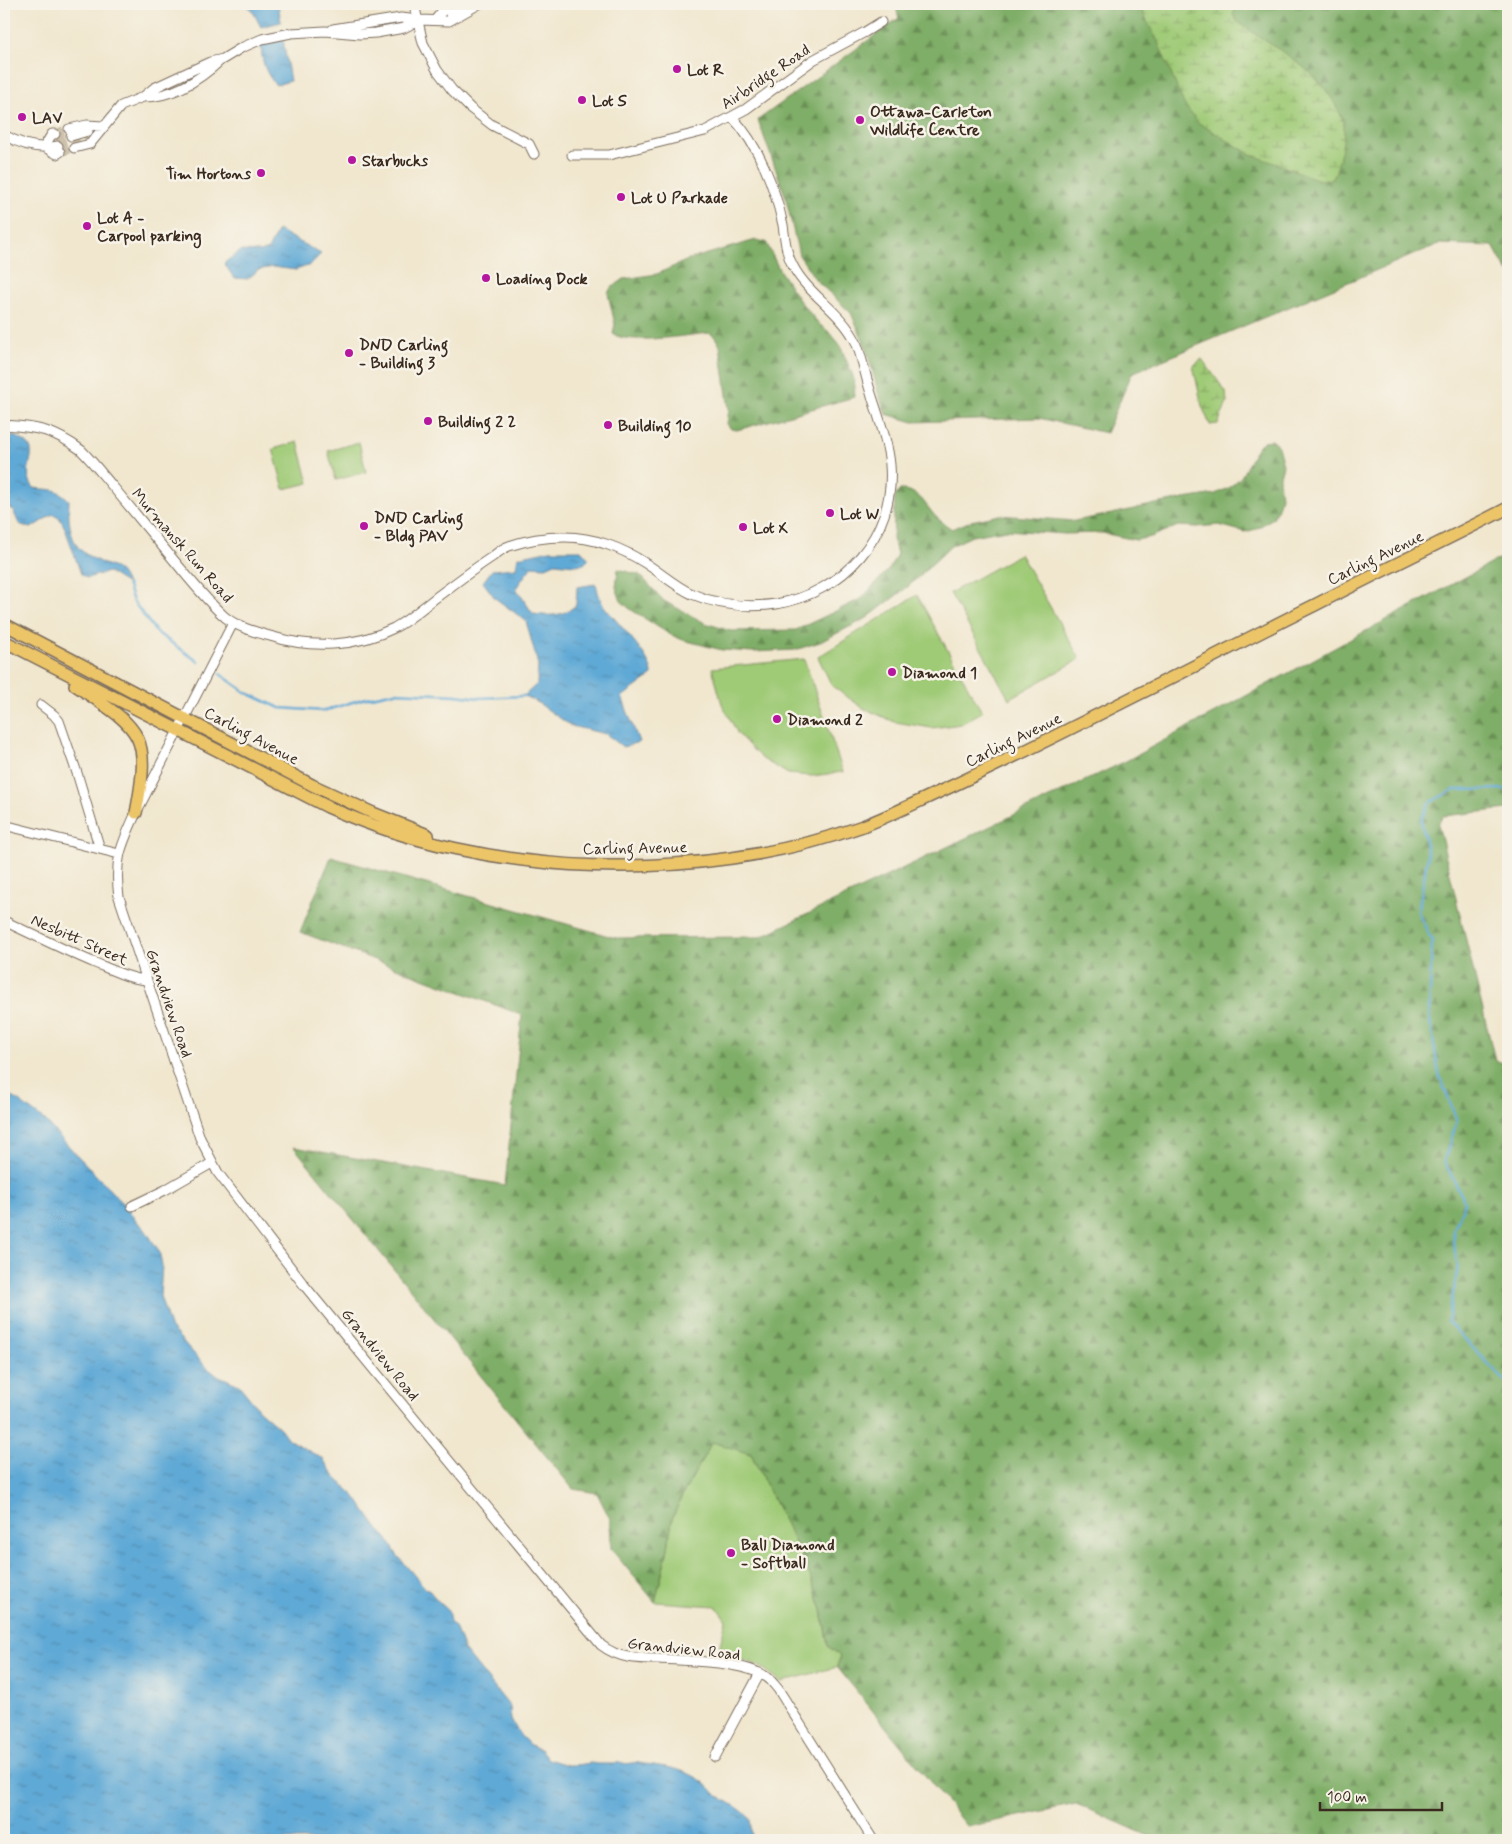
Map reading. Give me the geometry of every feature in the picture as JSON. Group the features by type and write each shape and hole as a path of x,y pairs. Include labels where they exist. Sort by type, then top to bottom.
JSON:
{"main road":[{"name":"Carling Avenue","path":"4,641 321,804 356,819 411,837 460,850 573,864 651,866 755,854 818,840 865,825 992,768 1508,508"},
{"name":"Carling Avenue","path":"4,624 312,785 426,834 495,855"},
{"path":"30,655 120,715 134,732 142,751 143,761 142,783 136,814"}],"street":[{"path":"414,4 419,20 419,31 427,52 437,70 452,90 470,108 492,125 529,144 534,154"},
{"path":"436,20 444,9 453,4"},
{"path":"436,20 467,4"},
{"path":"74,148 90,144 121,106 143,97 154,88 210,62 223,59 241,48 262,39 291,33 325,31 360,34 376,33 404,28 419,20 448,21 479,4"},
{"name":"Airbridge Road","path":"572,155 595,156 616,153 705,131 759,100 813,60 880,22"},
{"name":"Murmansk Run Road","path":"4,425 31,426 57,434 81,450 216,608 233,623 272,637 297,643 336,644 367,638 403,622 467,573 508,546 534,540 564,537 592,539 622,550 693,594 713,601 739,606 764,606 793,600 833,582 854,565 871,544 886,513 890,478 889,456 855,342 840,319 793,267 786,247 775,196 761,162 744,129 732,117"},
{"path":"70,133 103,126"},
{"path":"4,135 18,143 44,147 57,154 57,143 44,147"},
{"name":"Grandview Road","path":"233,623 136,814 119,854 117,876 119,897 146,980 200,1138 212,1162 229,1189 304,1285 602,1645 609,1651 621,1656 698,1661 737,1666 760,1673 769,1679 778,1689 873,1840"},
{"path":"41,705 59,721 100,849"},
{"path":"4,825 119,854"},
{"name":"Nesbitt Street","path":"4,921 132,978 146,980"},
{"path":"132,1206 165,1190 212,1162"},
{"path":"715,1757 760,1673"}],"green space":[{"path":"895,4 1508,4 1508,273 1493,246 1439,244 1132,373 1106,433 1039,418 913,422 886,414 866,347 851,313 816,280 799,255 785,195 758,120 899,18"},
{"path":"1138,4 1240,4 1236,7 1233,15 1238,22 1307,70 1329,95 1339,112 1342,118 1344,134 1334,177 1320,180 1250,154 1197,122 1184,104 1157,40"},
{"path":"756,240 766,242 780,271 799,300 820,325 839,343 853,376 855,386 854,397 737,430 731,429 727,424 729,409 720,346 715,337 710,333 632,339 613,334 615,324 608,294 610,289 624,279 657,274 690,259"},
{"path":"1202,359 1226,392 1227,403 1218,424 1210,425 1202,406 1193,366"},
{"path":"1270,440 1277,443 1283,465 1279,480 1281,497 1273,518 1256,529 1245,532 1219,525 1178,526 1151,537 1136,540 1102,533 1065,534 1006,530 972,536 951,546 910,585 867,618 820,642 795,650 753,652 722,650 683,640 669,634 630,609 621,601 616,587 618,569 640,575 664,601 705,623 731,631 796,630 861,599 890,568 897,554 893,539 895,496 900,490 917,495 935,516 952,529 971,521 1000,515 1074,521 1160,503 1215,494 1229,488 1241,477 1258,446 1264,441"},
{"path":"298,442 309,483 284,489 273,449"},
{"path":"359,442 366,472 336,480 328,451"},
{"path":"1020,554 1080,659 1009,699 950,593"},
{"path":"1508,554 1508,809 1443,816 1438,824 1495,1060 1508,1065 1508,1840 1158,1840 1076,1804 967,1827 837,1667 840,1656 828,1646 822,1610 806,1565 751,1454 712,1442 682,1496 672,1519 668,1549 655,1602 611,1549 610,1519 597,1493 573,1489 294,1147 505,1185 522,1015 300,932 331,857 616,938 760,937 1126,761"},
{"name":"Diamond 1","path":"917,595 982,712 961,724 932,728 895,722 863,708 832,686 818,657"},
{"name":"Diamond 2","path":"804,659 843,772 812,776 788,774 761,758 738,734 722,704 712,668"},
{"path":"712,1441 751,1453 806,1565 822,1610 828,1646 840,1656 837,1667 781,1682 765,1670 751,1663 717,1657 726,1620 716,1606 655,1602 668,1549 672,1519 682,1496"}],"water":[{"path":"246,4 278,4 281,22 261,27"},
{"path":"283,39 290,81 276,85 265,67 261,46"},
{"path":"278,230 321,254 310,265 296,270 273,267 258,270 248,279 234,278 224,263 241,251 260,252 268,250"},
{"path":"4,433 19,438 28,444 31,450 28,471 29,479 34,488 56,491 69,500 70,528 78,547 89,556 118,570 127,584 108,572 87,578 81,574 65,528 59,517 53,514 31,528 19,524 13,510 4,505"},
{"path":"550,550 581,550 589,559 584,564 555,563 546,567 532,566 516,588 533,614 550,615 561,614 576,605 577,587 596,584 602,604 640,649 651,667 652,675 622,697 639,742 623,747 606,734 571,726 537,702 524,696 537,684 538,665 526,621 495,598 483,582 492,570 516,568 518,557"},
{"path":"4,1090 44,1120 144,1228 159,1251 162,1265 160,1296 170,1327 205,1366 215,1374 239,1385 259,1410 280,1428 288,1439 323,1459 334,1476 353,1494 378,1529 387,1538 397,1555 426,1589 448,1610 450,1622 455,1627 464,1650 510,1707 511,1720 520,1735 529,1744 541,1750 548,1759 567,1765 637,1763 666,1767 689,1774 703,1782 714,1793 748,1817 754,1840 4,1840"}],"waterway":[{"path":"127,584 133,601 156,632 199,662"},
{"path":"220,674 247,693 280,708 324,711 362,699 395,692 479,698 524,696"},
{"path":"1508,789 1453,790 1429,803 1421,820 1428,855 1418,913 1432,940 1429,1014 1439,1074 1457,1121 1444,1161 1465,1202 1454,1230 1453,1242 1458,1267 1448,1322 1508,1384"}],"tunnel":[{"path":"55,134 69,129"},
{"path":"58,146 89,137 99,130"},
{"path":"56,140 71,136"},
{"path":"60,152 74,148"}],"place":[{"name":"Lot R","path":"677,69"},
{"name":"Lot S","path":"582,100"},
{"name":"LAV","path":"22,117"},
{"name":"Ottawa-Carleton Wildlife Centre","path":"860,120"},
{"name":"Starbucks","path":"352,160"},
{"name":"Tim Hortons","path":"261,173"},
{"name":"Lot U Parkade","path":"621,197"},
{"name":"Lot A - Carpool parking","path":"87,226"},
{"name":"Loading Dock","path":"486,278"},
{"name":"DND Carling - Building 3","path":"349,353"},
{"name":"Building 2 2","path":"428,421"},
{"name":"Building 10","path":"608,425"},
{"name":"Lot W","path":"830,513"},
{"name":"DND Carling - Bldg PAV","path":"364,526"},
{"name":"Lot X","path":"743,527"},
{"name":"Diamond 1","path":"892,672"},
{"name":"Diamond 2","path":"777,719"},
{"name":"Ball Diamond - Softball","path":"731,1553"}]}
